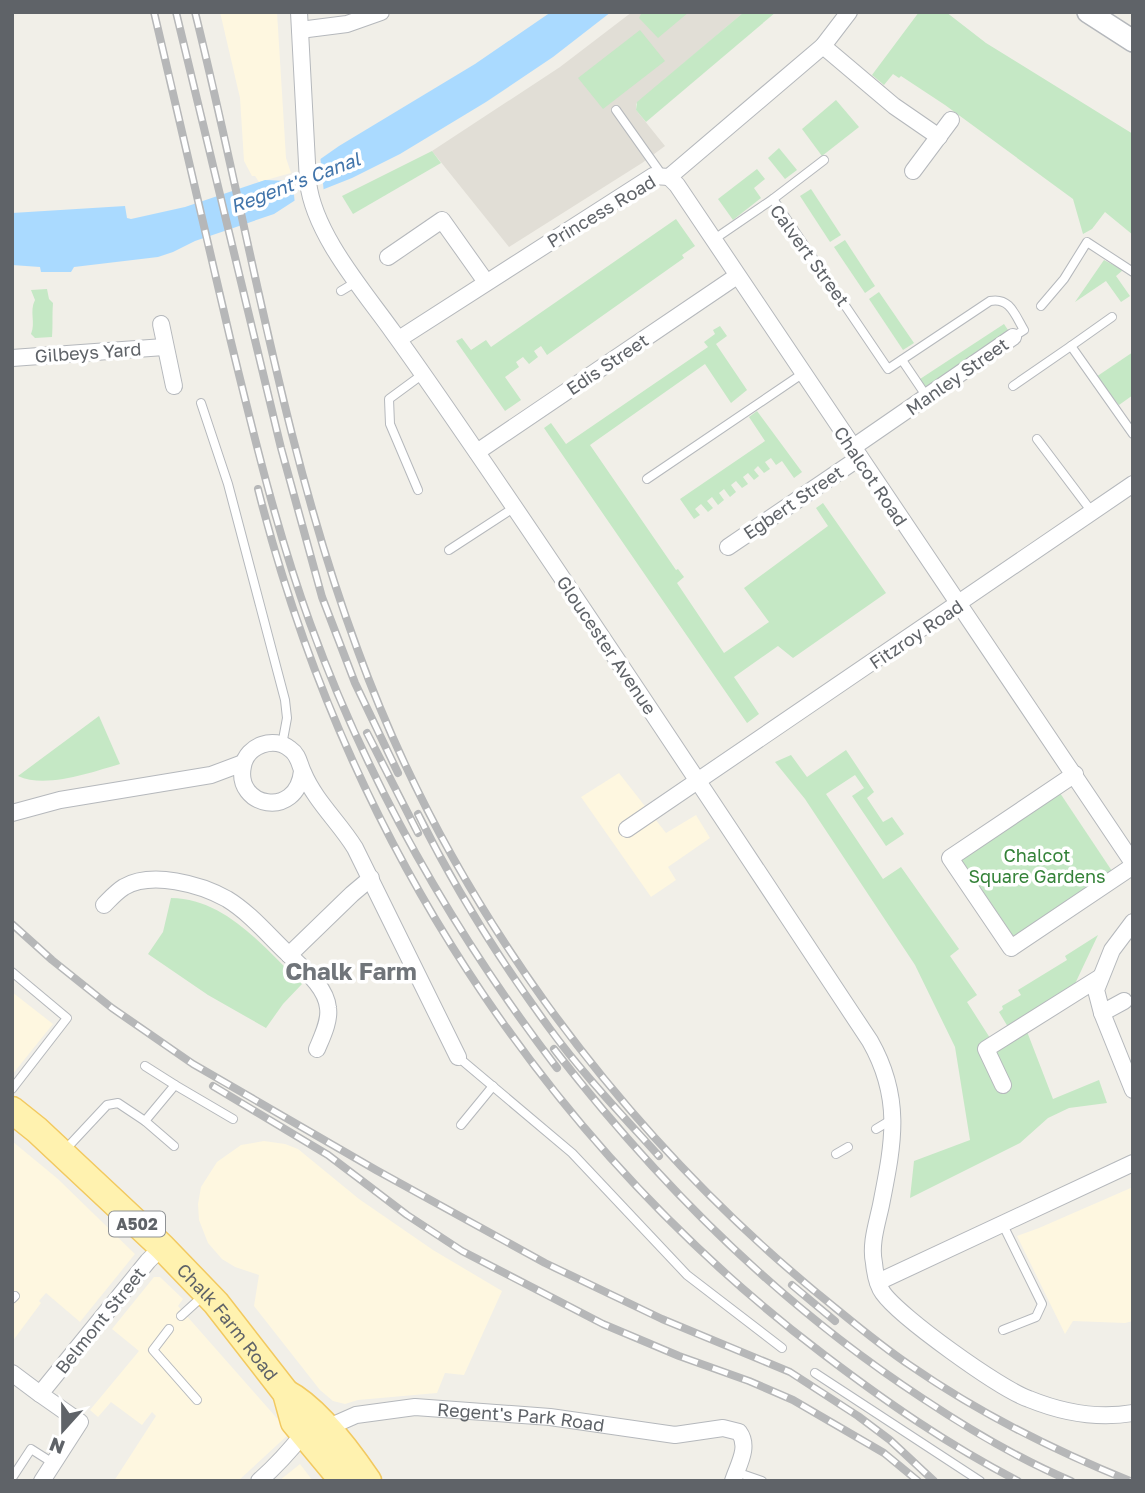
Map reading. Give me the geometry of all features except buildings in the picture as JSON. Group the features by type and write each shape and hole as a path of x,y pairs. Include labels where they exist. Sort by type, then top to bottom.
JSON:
{"main road":[{"name":"Chalk Farm Road","path":"12,1110 162,1247 206,1293 256,1352 286,1393 301,1401 313,1434"},
{"name":"A502","path":"313,1434 343,1481"},
{"name":"A502","path":"313,1434 368,1481"}],"street":[{"name":"Gloucester Avenue","path":"299,12 308,182 312,207 320,224 356,282 477,452 698,781 870,1041 887,1075 894,1118 892,1150 873,1249 878,1282"},
{"path":"300,30 347,24 381,12"},
{"name":"Princess Road","path":"398,339 653,176 665,176 823,46 849,12"},
{"path":"1088,12 1133,41"},
{"path":"823,46 894,106 939,137"},
{"path":"913,172 951,120"},
{"name":"Chalcot Road","path":"665,176 677,185 1133,864"},
{"path":"388,257 442,220 486,282"},
{"name":"Edis Street","path":"477,452 737,276"},
{"path":"161,324 174,386"},
{"name":"Manley Street","path":"855,453 927,397 1013,337"},
{"name":"Gilbeys Yard","path":"12,358 164,347"},
{"name":"Egbert Street","path":"727,547 855,453"},
{"name":"Fitzroy Road","path":"627,829 1092,512 1131,490"},
{"path":"322,805 288,799 271,803 252,796 244,785 243,763 247,755 261,745 282,745 296,755 322,805 347,835 371,878 458,1057"},
{"path":"12,813 60,800 211,775 243,763"},
{"path":"288,799 297,789 302,771"},
{"path":"1075,774 950,858 1011,947 1133,864"},
{"path":"211,775 244,785"},
{"path":"289,955 371,878"},
{"path":"104,905 118,891 133,883 169,882 191,886 229,900 289,955 312,979 326,999 328,1016 317,1049"},
{"path":"1131,924 1112,950 1096,990 1102,1013 1133,1090"},
{"path":"1003,1085 986,1049 1099,978"},
{"path":"1102,1013 1124,1001"},
{"path":"1133,1163 878,1282 883,1293 913,1321 1026,1399 1078,1413 1116,1416 1133,1413"},
{"name":"Belmont Street","path":"40,1394 162,1247"},
{"path":"12,1373 80,1422 42,1481"},
{"name":"Regent's Park Road","path":"313,1434 356,1415 415,1407 526,1414 675,1435 723,1428 739,1432 743,1437 745,1446 734,1476"},
{"path":"259,1481 284,1460 287,1452 313,1434"}],"lane":[{"path":"616,110 665,176"},
{"path":"773,199 824,160"},
{"name":"Calvert Street","path":"713,240 773,199 888,369"},
{"path":"1041,306 1064,279 1087,242 1133,272"},
{"path":"341,291 356,282"},
{"name":"Manley Street","path":"888,369 990,301 1000,299 1008,304 1024,330 1013,337"},
{"path":"1013,386 1112,317"},
{"path":"1071,346 1133,434"},
{"path":"902,360 927,397"},
{"path":"418,490 390,424 389,398 423,374"},
{"path":"647,479 802,374"},
{"path":"201,403 228,484 285,700 287,718 282,745"},
{"path":"1037,439 1092,512"},
{"path":"449,550 514,507"},
{"path":"12,972 67,1018 12,1089"},
{"path":"458,1057 572,1153 687,1275 782,1348"},
{"path":"145,1066 233,1119"},
{"path":"145,1121 175,1085"},
{"path":"461,1125 493,1086"},
{"path":"62,1154 107,1105 118,1104 130,1109 174,1146"},
{"path":"876,1129 894,1118"},
{"path":"836,1154 848,1147"},
{"path":"1002,1223 1042,1304 1036,1317 1003,1330"},
{"path":"181,1316 206,1293"},
{"path":"169,1329 153,1350 198,1400"},
{"path":"815,1373 979,1481"},
{"path":"12,1478 31,1449 53,1463"},
{"path":"734,1476 762,1481"}],"shaded area":[{"path":"220,12 277,12 286,158 291,173 259,182 252,176 244,161 240,98"},
{"path":"632,12 744,12 636,104 636,110 665,146 509,247 432,151 560,67"},
{"path":"619,773 666,833 696,815 710,838 668,867 676,880 651,897 581,797"},
{"path":"12,992 53,1024 12,1075"},
{"path":"12,1141 58,1179 135,1254 80,1322 46,1293 12,1342"},
{"path":"264,1141 298,1149 359,1199 433,1250 502,1291 464,1375 445,1373 437,1393 358,1400 345,1404 333,1401 320,1390 254,1306 259,1275 235,1267 222,1259 208,1243 199,1220 201,1187 217,1162 241,1145"},
{"path":"1133,1187 1133,1321 1073,1321 1065,1334 1017,1236"},
{"path":"154,1277 160,1277 183,1299 178,1306 290,1433 238,1481 114,1481 156,1416 152,1412 142,1425 111,1402 98,1417 90,1410 139,1351 112,1329"},
{"path":"300,1464 313,1481 279,1481 280,1480"}],"green space":[{"path":"642,12 689,12 658,38 639,18"},
{"path":"744,12 776,12 646,122 636,110 637,102"},
{"path":"919,12 946,12 986,43 1133,134 1133,235 1105,212 1092,229 1083,234 1073,199 901,76 899,78 893,74 884,85 872,75"},
{"path":"640,30 665,61 603,109 578,78"},
{"path":"836,100 859,127 822,156 802,129"},
{"path":"779,148 797,170 785,179 768,158"},
{"path":"432,151 441,163 353,214 342,196"},
{"path":"757,169 765,179 754,188 761,198 733,220 718,199"},
{"path":"811,189 841,235 830,242 800,196"},
{"path":"676,219 695,246 682,255 684,258 547,355 541,346 534,351 538,357 529,364 523,357 516,362 519,367 505,377 521,400 505,411 456,341 462,338 471,350 486,340 491,347"},
{"path":"845,240 875,286 865,293 834,247"},
{"path":"1104,260 1123,270 1116,276 1130,296 1121,302 1106,281 1075,302"},
{"path":"47,289 49,299 53,303 52,337 35,338 31,334 35,300 31,290"},
{"path":"879,292 914,343 903,350 869,299"},
{"path":"1004,324 1010,333 927,389 920,379"},
{"path":"720,326 727,336 716,344 747,390 731,403 705,364 590,445 676,570 684,577 677,583 724,653 769,622 744,588 828,526 816,508 823,503 886,593 793,658 778,646 734,677 759,714 747,723 544,428 551,423 566,444 708,347 704,342 715,334 713,330"},
{"path":"1133,352 1133,395 1119,405 1096,377"},
{"path":"757,411 802,472 794,478 782,461 776,465 771,458 765,462 770,469 764,473 758,466 754,470 759,476 754,480 748,473 743,477 748,484 742,488 736,481 731,485 736,492 730,497 724,489 719,493 724,500 718,505 712,497 707,501 713,508 708,512 701,504 695,509 700,515 694,519 680,499 765,441 749,417"},
{"path":"99,716 120,764 55,780 29,780 18,776"},
{"path":"846,750 874,792 867,798 883,822 892,817 904,834 886,846 852,796 864,788 855,775 826,794 883,879 901,867 959,949 950,956 977,995 967,1002 990,1038 1008,1027 999,1012 1003,1009 1002,1006 1021,995 1018,990 1067,960 1065,956 1098,935 1065,1005 1026,1029 1053,1099 1099,1080 1107,1103 1069,1108 1048,1118 1020,1143 910,1198 914,1161 970,1140 955,1047 915,965 805,799 775,762 791,755 807,777"},
{"name":"Chalcot Square Gardens","path":"1060,793 1112,871 1014,937 961,859"},
{"path":"171,898 210,907 227,916 259,941 302,984 266,1028 208,995 148,954 163,932"}],"water":[{"name":"Regent's Canal","path":"551,12 611,12 553,57 486,102 400,154 352,178 294,201 274,214 195,241 158,257 74,267 71,272 41,272 40,267 12,265 12,213 125,206 127,218 131,219 185,207 265,180 289,181 339,146 475,64"}],"pier":[{"path":"320,155 324,193 295,205 292,175"}],"railway":[{"path":"154,12 257,448 310,623 359,741 386,799 417,855 483,964 557,1068"},
{"path":"176,12 281,448 322,597 355,683 398,773"},
{"path":"195,12 287,414 331,573 358,651 395,743 439,832 489,919 545,1002 606,1081 672,1157 743,1227 817,1293 887,1349 963,1399 1073,1457 1130,1481"},
{"path":"258,489 296,616 343,739 400,857 467,970 543,1077 628,1177 721,1269 823,1354 870,1389 917,1422 1018,1481"},
{"path":"367,733 418,833"},
{"path":"418,814 463,897 532,1004 575,1062 659,1156"},
{"path":"12,924 112,1008 193,1064 376,1170 545,1263 662,1319 790,1372 890,1440 934,1481"},
{"path":"554,1049 635,1147 679,1194 724,1239 819,1323 870,1362 958,1421 1014,1454 1071,1481"},
{"path":"213,1086 328,1155 407,1215 462,1251 603,1324 793,1400 884,1453 918,1481"},
{"path":"792,1285 835,1321"}],"district":[{"name":"Chalk Farm","path":"351,970"}]}
